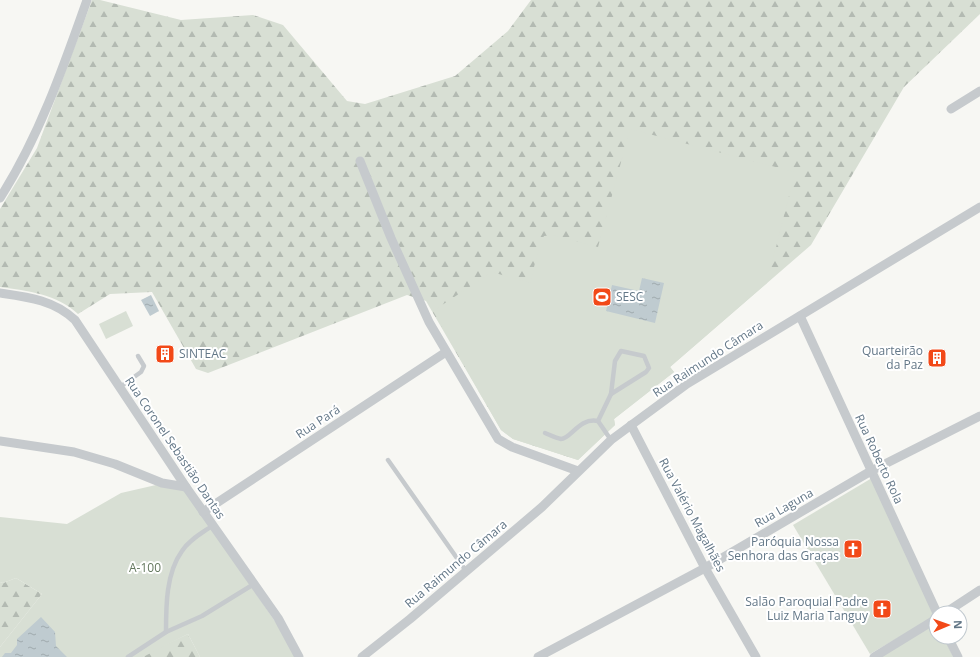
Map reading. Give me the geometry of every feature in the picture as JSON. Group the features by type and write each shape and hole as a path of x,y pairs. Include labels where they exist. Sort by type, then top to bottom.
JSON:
{"street":[{"path":"0,198 24,160 37,133 87,0"},
{"path":"951,109 980,91"},
{"path":"360,161 405,270 446,352 502,442 578,471"},
{"name":"Rua Raimundo Câmara","path":"362,657 542,507 611,440 687,384 980,207"},
{"name":"Rua Coronel Sebastião Dantas","path":"0,293 48,302 66,311 75,320 186,488 284,627 299,657"},
{"name":"Rua Roberto Rola","path":"800,316 933,605"},
{"name":"Rua Pará","path":"203,512 446,352"},
{"name":"Rua Laguna","path":"538,657 705,568 871,471 980,416"},
{"name":"Rua Valério Magalhães","path":"631,425 705,568 756,657"},
{"path":"0,440 74,452 115,464 162,483 186,488"},
{"path":"957,605 980,590"},
{"path":"874,657 928,624"},
{"path":"952,645 958,657"}],"lane":[{"path":"598,421 611,394 615,361 619,352 626,351 644,356 649,365 648,370 611,394"},
{"path":"120,387 142,372 144,366 138,356"},
{"path":"545,433 561,439 566,437 584,422 591,420 598,421 611,440"},
{"path":"388,460 466,571"},
{"path":"166,632 168,592 178,557 190,542 212,526"},
{"path":"128,657 166,632 202,616 254,584"}],"green space":[{"path":"92,0 100,0 181,20 253,15 283,25 347,101 365,104 455,76 508,31 531,0 980,0 980,14 904,87 811,245 670,367 674,372 614,419 615,425 578,460 513,439 501,430 426,301 407,295 208,373 196,369 152,292 110,294 78,314 61,302 42,294 0,287 0,209 37,148"},
{"name":"SESC","path":"630,129 795,172 767,283 670,367 674,372 614,419 615,425 578,460 513,439 501,430 433,311 492,272 530,283 540,243 544,236 553,235 598,247"},
{"path":"126,311 133,326 106,339 99,324"},
{"path":"872,478 930,605 928,605 928,620 870,654 793,525"},
{"name":"A-100","path":"156,485 185,490 283,633 295,657 200,657 188,634 143,657 0,657 0,647 42,594 16,578 3,583 0,582 0,517 67,524 121,493"},
{"path":"16,578 42,594 0,647 0,582 3,583"},
{"path":"928,628 928,645 948,645 953,657 880,657"},
{"path":"188,634 200,657 143,657 146,654"}],"water":[{"path":"642,278 664,283 655,323 606,311 612,285 639,291"},
{"path":"151,295 159,311 150,316 141,300"},
{"path":"41,617 55,632 56,646 67,657 2,657 5,653 11,653 17,645 17,639"}],"place":[{"name":"SESC","path":"602,297"},
{"name":"SINTEAC","path":"165,354"},
{"name":"Quarteirão da Paz","path":"937,358"},
{"name":"Paróquia Nossa Senhora das Graças","path":"853,549"},
{"name":"Salão Paroquial Padre Luiz Maria Tanguy","path":"882,609"}]}
